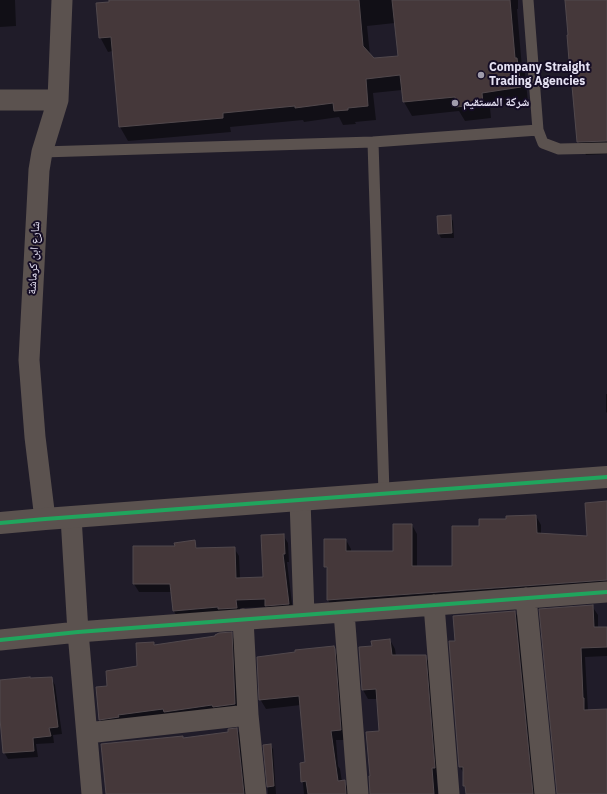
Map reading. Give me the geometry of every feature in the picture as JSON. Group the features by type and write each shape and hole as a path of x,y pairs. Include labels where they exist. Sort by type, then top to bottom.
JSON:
{"street":[{"name":"شارع ابن كرماشة","path":"45,519 35,437 29,360 39,170 42,152 58,100 62,0"},
{"path":"0,100 58,100"},
{"path":"0,523 607,477"},
{"path":"300,500 304,615"},
{"path":"71,517 78,632 92,794"},
{"path":"0,640 78,632 607,592"},
{"path":"526,598 545,794"},
{"path":"434,605 449,794"},
{"path":"344,612 358,794"},
{"path":"243,619 248,716 256,794"},
{"path":"87,733 248,716"}],"lane":[{"path":"528,0 538,130 543,143 558,149 607,148"},
{"path":"42,152 373,142 538,130"},
{"path":"373,142 384,493"}],"building":[{"path":"109,0 359,0 363,46 374,58 398,56 392,0 510,0 515,58 517,58 521,87 482,93 483,104 456,107 455,97 403,102 400,75 366,79 368,106 348,108 348,110 334,111 333,103 295,108 295,106 223,113 223,118 119,127 111,37 99,38 96,3 109,2"},
{"path":"565,0 607,0 607,141 577,142 571,86"},
{"path":"451,215 452,233 438,234 437,216"},
{"path":"607,501 607,580 327,600 327,567 324,567 324,539 346,539 346,551 393,551 393,524 412,524 412,566 452,566 452,526 479,526 479,519 506,519 506,516 536,515 537,533 587,536 585,503"},
{"path":"284,534 285,554 283,554 289,604 265,606 265,599 236,600 237,608 218,609 218,607 173,611 170,584 133,584 133,546 175,546 174,543 195,540 196,548 235,547 236,578 263,577 261,535"},
{"path":"593,605 594,627 607,627 607,647 581,648 583,698 584,710 607,709 607,794 557,794 539,609"},
{"path":"515,611 533,794 466,794 465,786 463,786 463,767 459,767 449,641 455,641 453,616"},
{"path":"232,632 235,704 213,707 212,705 164,712 163,709 118,715 119,717 99,720 96,687 107,686 106,671 137,666 136,643 154,642 154,645"},
{"path":"390,639 392,655 426,655 435,768 432,768 434,794 370,794 366,732 379,731 376,689 362,690 359,647 372,646 371,641"},
{"path":"334,646 341,730 331,731 338,781 345,780 346,794 308,794 306,781 301,782 300,763 305,762 299,696 259,700 257,657 295,652 295,650"},
{"path":"30,677 52,677 58,727 49,728 51,736 33,738 34,751 3,753 0,719 0,680"},
{"path":"237,728 244,794 106,794 101,744 183,736 183,738 228,732 228,729"},
{"path":"271,744 274,786 267,787 263,745"}],"cycle path":[{"path":"0,523 607,477"},
{"path":"0,640 78,632 607,592"}],"place":[{"name":"Company Straight Trading Agencies","path":"481,75"},
{"name":"شركة المستقيم","path":"455,103"}]}
